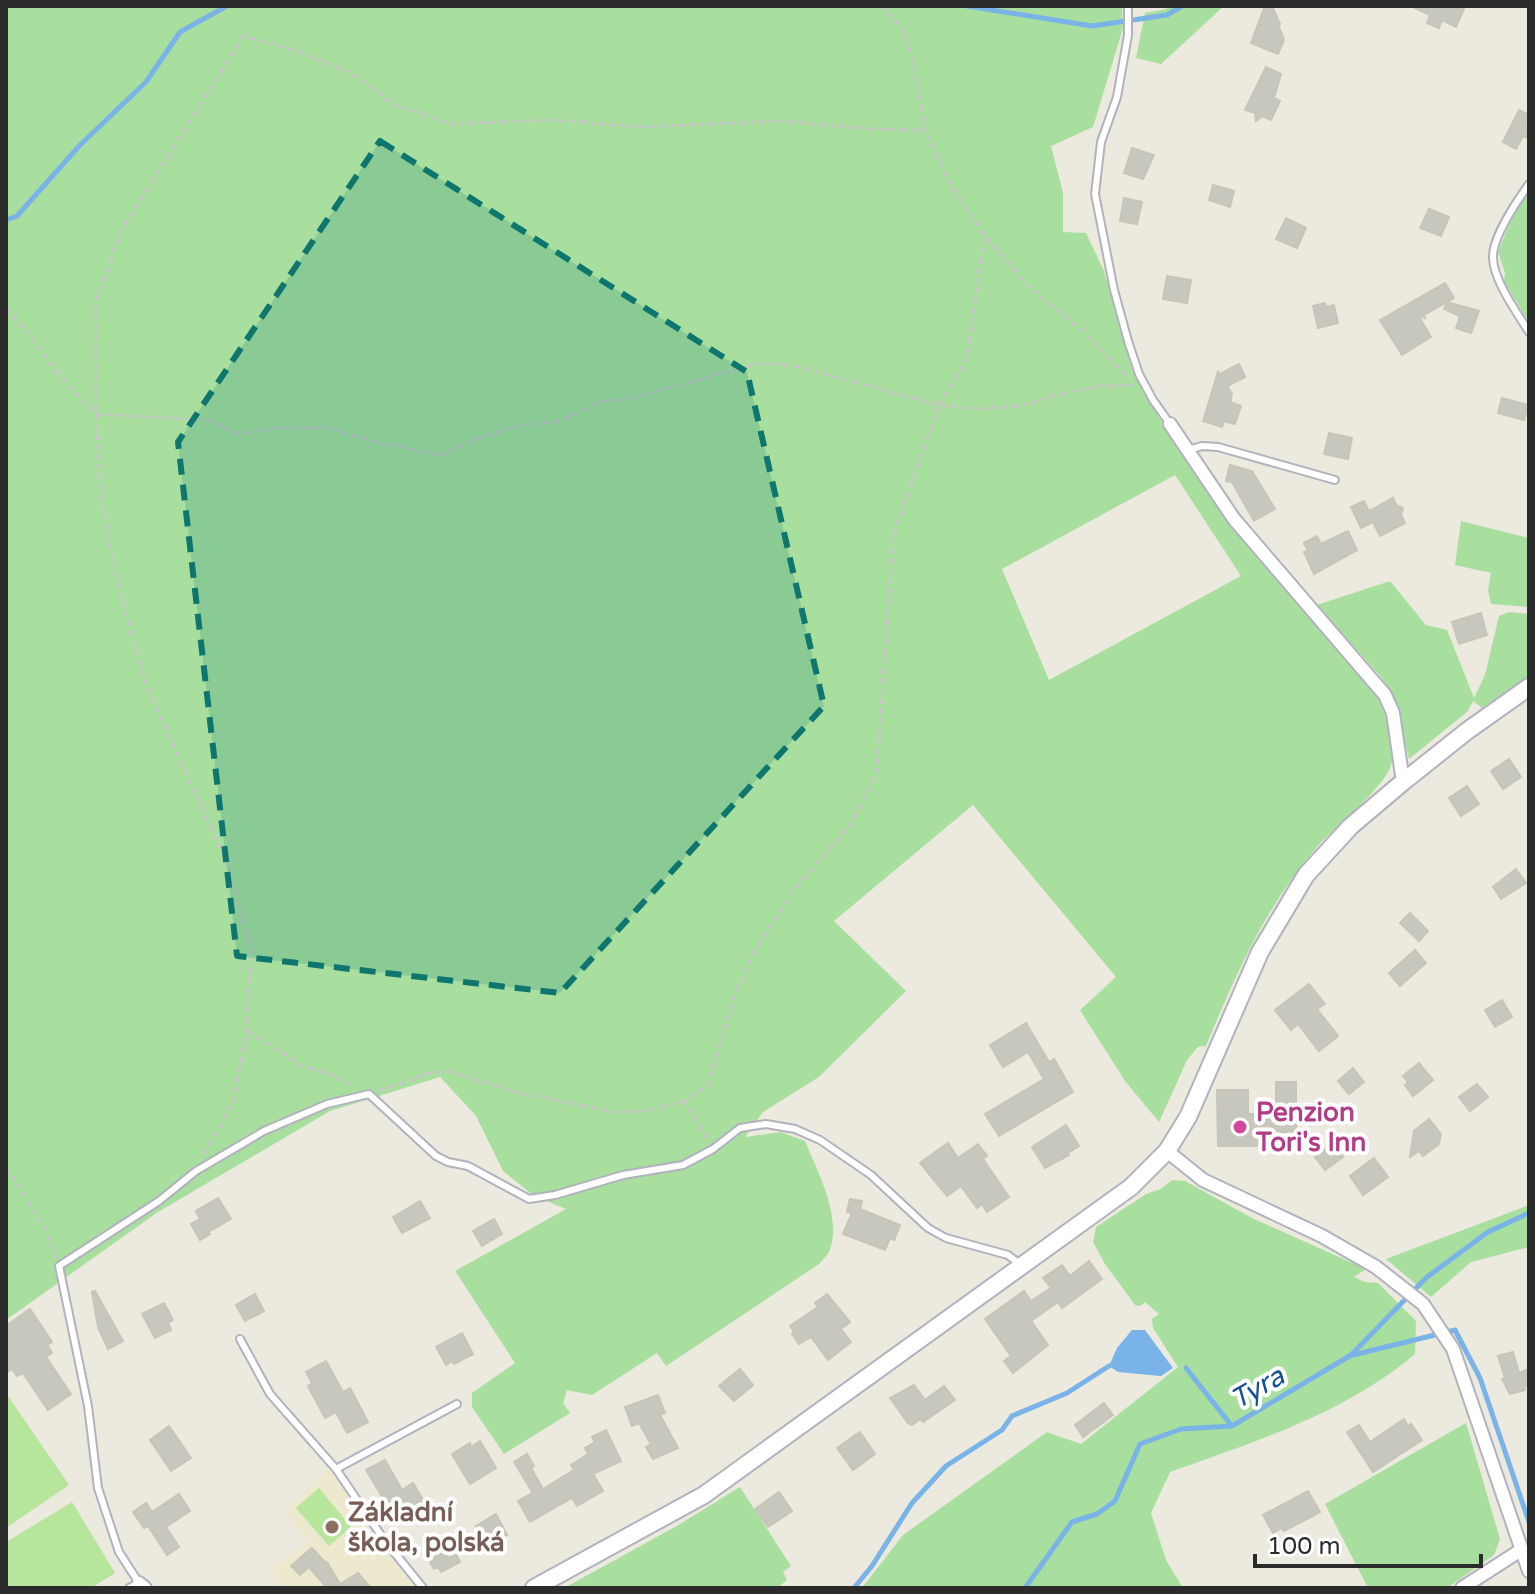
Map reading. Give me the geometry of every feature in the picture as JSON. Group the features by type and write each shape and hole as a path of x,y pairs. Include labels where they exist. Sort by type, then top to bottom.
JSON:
{"street":[{"path":"1170,424 1234,519 1385,695 1393,713 1403,782"},
{"path":"534,1588 704,1495 1131,1187 1167,1151 1188,1117 1260,952 1306,875 1351,826 1403,782 1529,687"},
{"path":"1167,1151 1203,1180 1322,1236 1376,1267 1423,1304 1453,1349 1529,1571"},
{"path":"1462,1588 1521,1550"}],"lane":[{"path":"1128,6 1129,26 1117,97 1101,142 1095,194 1111,279 1131,352 1153,400 1170,424"},
{"path":"1529,184 1494,245 1492,257 1495,272 1529,332"},
{"path":"1188,450 1202,446 1218,447 1335,480"},
{"path":"137,1586 119,1552 98,1488 88,1406 59,1266 159,1201 196,1171 264,1131 327,1104 369,1094 436,1156 468,1166 529,1199 555,1195 623,1175 683,1165 713,1149 740,1128 766,1124 795,1129 820,1140 862,1168 928,1228 946,1238 1008,1255 1022,1266"},
{"path":"240,1339 270,1394 336,1469 385,1541 423,1588"},
{"path":"336,1469 457,1404"}],"path":[{"path":"6,307 73,391 96,414 208,420 239,434 278,428 328,428 385,444 442,455 481,437 519,426 559,421 598,402 627,399 760,363 796,366 939,405 976,409 1020,406 1103,386 1135,385 1085,333 1030,288 985,236 950,184 925,130 913,59 902,28 881,6"},
{"path":"196,1171 234,1100 247,1030 251,945 226,861 146,684 114,566 101,496 96,414 96,302 121,231 244,36 292,49 349,72 393,104 450,124 555,120 637,127 783,121 925,130"},
{"path":"247,1030 301,1065 336,1077 369,1094 431,1073 448,1071 516,1092 618,1113 650,1110 685,1101 708,1085 735,995 756,949 793,891 851,824 877,772 893,537 939,405 967,359 985,236"},
{"path":"685,1101 713,1149"},
{"path":"6,1167 46,1230 59,1266"}],"highlighted area":[{"path":"380,141 747,372 824,706 560,993 237,956 178,442"}],"shaded area":[{"name":"Základní škola, polská","path":"328,1467 381,1547 416,1588 282,1588 270,1570 309,1542 284,1513"}],"green space":[{"path":"6,6 1122,6 1123,28 1093,127 1051,146 1063,193 1063,232 1086,233 1104,271 1132,369 1166,430 1220,509 1377,695 1389,727 1393,753 1389,771 1382,781 1316,848 1282,894 1240,968 1206,1046 1198,1047 1187,1060 1159,1122 1125,1081 1080,1010 1116,977 973,805 834,921 906,991 819,1077 763,1112 745,1137 781,1132 805,1141 831,1208 833,1236 827,1255 819,1264 666,1366 657,1353 592,1395 567,1390 563,1403 570,1413 504,1454 472,1407 472,1393 515,1363 455,1271 566,1209 533,1195 503,1171 476,1116 440,1077 330,1111 158,1212 6,1320","holes":["1175,475 1241,576 1049,680 1002,569"]},
{"path":"1167,6 1224,6 1161,64 1136,58 1145,13 1167,9"},
{"path":"1529,191 1529,323 1504,281 1505,273 1498,252 1513,215"},
{"path":"1461,521 1529,538 1529,607 1491,604 1488,590 1491,573 1455,565"},
{"path":"1390,581 1426,625 1447,630 1474,698 1485,675 1499,616 1509,612 1529,614 1529,676 1482,708 1473,701 1468,711 1409,759 1393,695 1381,677 1317,605"},
{"path":"1172,1180 1185,1181 1252,1218 1366,1269 1354,1277 1378,1283 1416,1321 1415,1354 1388,1375 1329,1410 1267,1437 1170,1472 1151,1513 1166,1560 1183,1588 862,1588 903,1535 1047,1432 1081,1444 1178,1367 1153,1328 1152,1319 1159,1314 1145,1302 1135,1305 1093,1242 1096,1227"},
{"path":"1529,1205 1529,1247 1471,1262 1431,1297 1386,1259"},
{"path":"6,1393 69,1485 6,1528"},
{"path":"1466,1423 1500,1539 1494,1555 1447,1588 1368,1588 1325,1504"},
{"path":"740,1487 791,1566 783,1572 787,1580 777,1588 564,1588 675,1527"},
{"path":"319,1488 351,1527 329,1546 296,1508"},
{"path":"72,1502 115,1573 91,1588 6,1588 6,1542"}],"water":[{"path":"1132,1330 1145,1330 1173,1368 1161,1376 1118,1372 1109,1366 1117,1348"}],"building":[{"path":"1265,6 1272,6 1280,24 1284,40 1278,54 1251,43"},
{"path":"1411,6 1458,6 1464,9 1456,27 1442,20 1439,28 1427,23 1430,15"},
{"path":"1266,67 1281,74 1274,98 1280,101 1271,120 1262,116 1256,121 1255,113 1245,110"},
{"path":"1519,110 1529,115 1529,139 1523,136 1516,149 1503,142"},
{"path":"1132,148 1154,155 1143,179 1124,173"},
{"path":"1213,185 1234,191 1230,207 1209,200"},
{"path":"1124,198 1142,202 1137,224 1120,221"},
{"path":"1429,209 1449,217 1441,236 1420,228"},
{"path":"1286,218 1306,228 1297,248 1276,239"},
{"path":"1167,276 1191,280 1187,303 1163,299"},
{"path":"1445,283 1454,298 1424,315 1425,318 1418,315 1431,337 1402,355 1380,320"},
{"path":"1447,302 1479,311 1471,333 1456,328 1460,316 1444,309"},
{"path":"1325,303 1326,307 1334,305 1338,323 1318,328 1313,306"},
{"path":"1239,364 1245,377 1227,386 1232,394 1230,402 1241,406 1235,424 1224,421 1222,427 1203,421 1218,372 1221,376"},
{"path":"1502,398 1528,405 1524,420 1498,413"},
{"path":"1329,433 1352,438 1348,459 1324,454"},
{"path":"1230,465 1252,471 1275,509 1254,521 1232,482 1226,481"},
{"path":"1393,498 1396,505 1403,508 1401,515 1405,523 1380,536 1373,522 1361,528 1351,507 1364,501 1369,511"},
{"path":"1348,531 1357,550 1314,574 1304,552 1308,551 1304,543 1317,536 1321,544"},
{"path":"1481,613 1487,635 1459,644 1452,622"},
{"path":"1509,759 1521,777 1503,789 1491,771"},
{"path":"1467,786 1479,804 1461,816 1449,798"},
{"path":"1516,869 1526,883 1501,899 1493,887"},
{"path":"1410,913 1428,931 1419,941 1400,923"},
{"path":"1415,950 1426,963 1400,986 1389,973"},
{"path":"1309,984 1325,1004 1317,1009 1338,1036 1319,1051 1298,1024 1291,1030 1275,1010"},
{"path":"1502,1000 1512,1017 1495,1027 1485,1010"},
{"path":"1026,1023 1049,1062 1054,1059 1073,1092 999,1136 985,1114 1044,1079 1028,1052 1003,1067 990,1045"},
{"path":"1419,1063 1433,1080 1413,1096 1403,1076"},
{"path":"1353,1068 1364,1082 1349,1094 1338,1081"},
{"path":"1276,1082 1296,1082 1296,1132 1260,1132 1260,1146 1218,1146 1217,1090 1248,1090 1248,1114 1276,1114"},
{"path":"1477,1084 1488,1097 1470,1111 1459,1097"},
{"path":"1429,1119 1441,1134 1439,1144 1423,1156 1419,1151 1410,1157 1414,1131"},
{"path":"1066,1125 1079,1146 1045,1168 1032,1147"},
{"path":"948,1143 958,1158 978,1144 987,1156 983,1158 985,1162 1009,1197 987,1212 982,1204 977,1208 961,1186 947,1196 920,1163"},
{"path":"1333,1143 1343,1157 1325,1170 1315,1157"},
{"path":"1374,1158 1388,1177 1363,1195 1350,1176"},
{"path":"218,1198 231,1219 200,1240 191,1224 200,1219 196,1211"},
{"path":"850,1199 862,1201 860,1209 900,1225 894,1240 890,1238 885,1250 843,1234 852,1213 847,1212"},
{"path":"420,1201 430,1218 402,1233 393,1217"},
{"path":"494,1219 502,1234 482,1246 473,1231"},
{"path":"1089,1261 1102,1279 1062,1308 1058,1302 1031,1321 1048,1345 1013,1373 1004,1361 1011,1356 985,1319 1024,1291 1031,1301 1051,1288 1043,1278 1062,1265 1070,1276"},
{"path":"95,1291 123,1341 108,1349 98,1327 92,1292"},
{"path":"255,1294 264,1311 245,1321 236,1305"},
{"path":"827,1294 850,1322 841,1329 851,1342 828,1360 811,1337 799,1344 790,1326 818,1307 815,1303"},
{"path":"164,1303 173,1320 168,1323 171,1330 155,1338 142,1314"},
{"path":"30,1309 52,1342 47,1345 52,1353 46,1357 71,1394 48,1410 23,1373 17,1376 12,1369 6,1373 6,1326"},
{"path":"462,1333 473,1354 446,1365 436,1347"},
{"path":"1513,1352 1519,1373 1529,1369 1529,1385 1524,1387 1525,1390 1510,1394 1502,1379 1505,1378 1498,1356"},
{"path":"326,1361 343,1392 350,1388 368,1422 347,1433 336,1412 325,1418 308,1386 312,1383 306,1372"},
{"path":"740,1369 753,1385 734,1401 719,1386"},
{"path":"914,1385 925,1400 944,1386 955,1400 923,1422 920,1419 912,1425 890,1398"},
{"path":"658,1395 665,1413 660,1415 678,1448 653,1459 646,1447 651,1444 639,1423 632,1426 625,1407"},
{"path":"1104,1403 1113,1415 1083,1437 1075,1425"},
{"path":"1404,1419 1422,1440 1373,1472 1347,1432 1359,1425 1370,1442"},
{"path":"169,1426 191,1458 171,1471 150,1440"},
{"path":"606,1430 621,1461 593,1474 603,1491 577,1506 572,1498 530,1522 518,1501 533,1493 514,1462 527,1454 543,1489 574,1470 571,1465 588,1454 585,1448 595,1442 592,1437"},
{"path":"860,1432 875,1454 853,1470 837,1448"},
{"path":"480,1441 496,1468 470,1484 452,1454"},
{"path":"385,1460 402,1490 413,1483 426,1505 398,1523 366,1470"},
{"path":"1308,1491 1320,1512 1284,1531 1282,1528 1273,1533 1263,1515"},
{"path":"779,1492 792,1511 768,1527 755,1509"},
{"path":"179,1494 190,1511 166,1527 179,1547 167,1555 148,1526 144,1528 133,1512 146,1503 152,1512"},
{"path":"496,1514 507,1535 487,1546 476,1526"},
{"path":"451,1543 460,1562 441,1572 438,1567 434,1569 426,1555"},
{"path":"312,1548 327,1562 340,1584 358,1573 371,1588 327,1588 309,1567 300,1575 291,1566"}],"waterway":[{"path":"6,220 17,216 80,145 146,82 180,32 227,6"},
{"path":"967,6 1092,26 1167,15 1182,6"},
{"name":"Tyra","path":"1025,1588 1072,1522 1097,1514 1115,1501 1140,1444 1181,1429 1232,1426 1351,1355 1427,1277 1488,1232 1529,1213"},
{"path":"1353,1355 1455,1330 1480,1378 1529,1522"},
{"path":"854,1588 872,1566 912,1503 946,1466 1002,1430 1012,1416 1067,1393 1109,1366"},
{"path":"1186,1368 1231,1425"}],"place":[{"name":"Penzion Tori's Inn","path":"1240,1127"},
{"name":"Základní škola, polská","path":"332,1527"}]}
